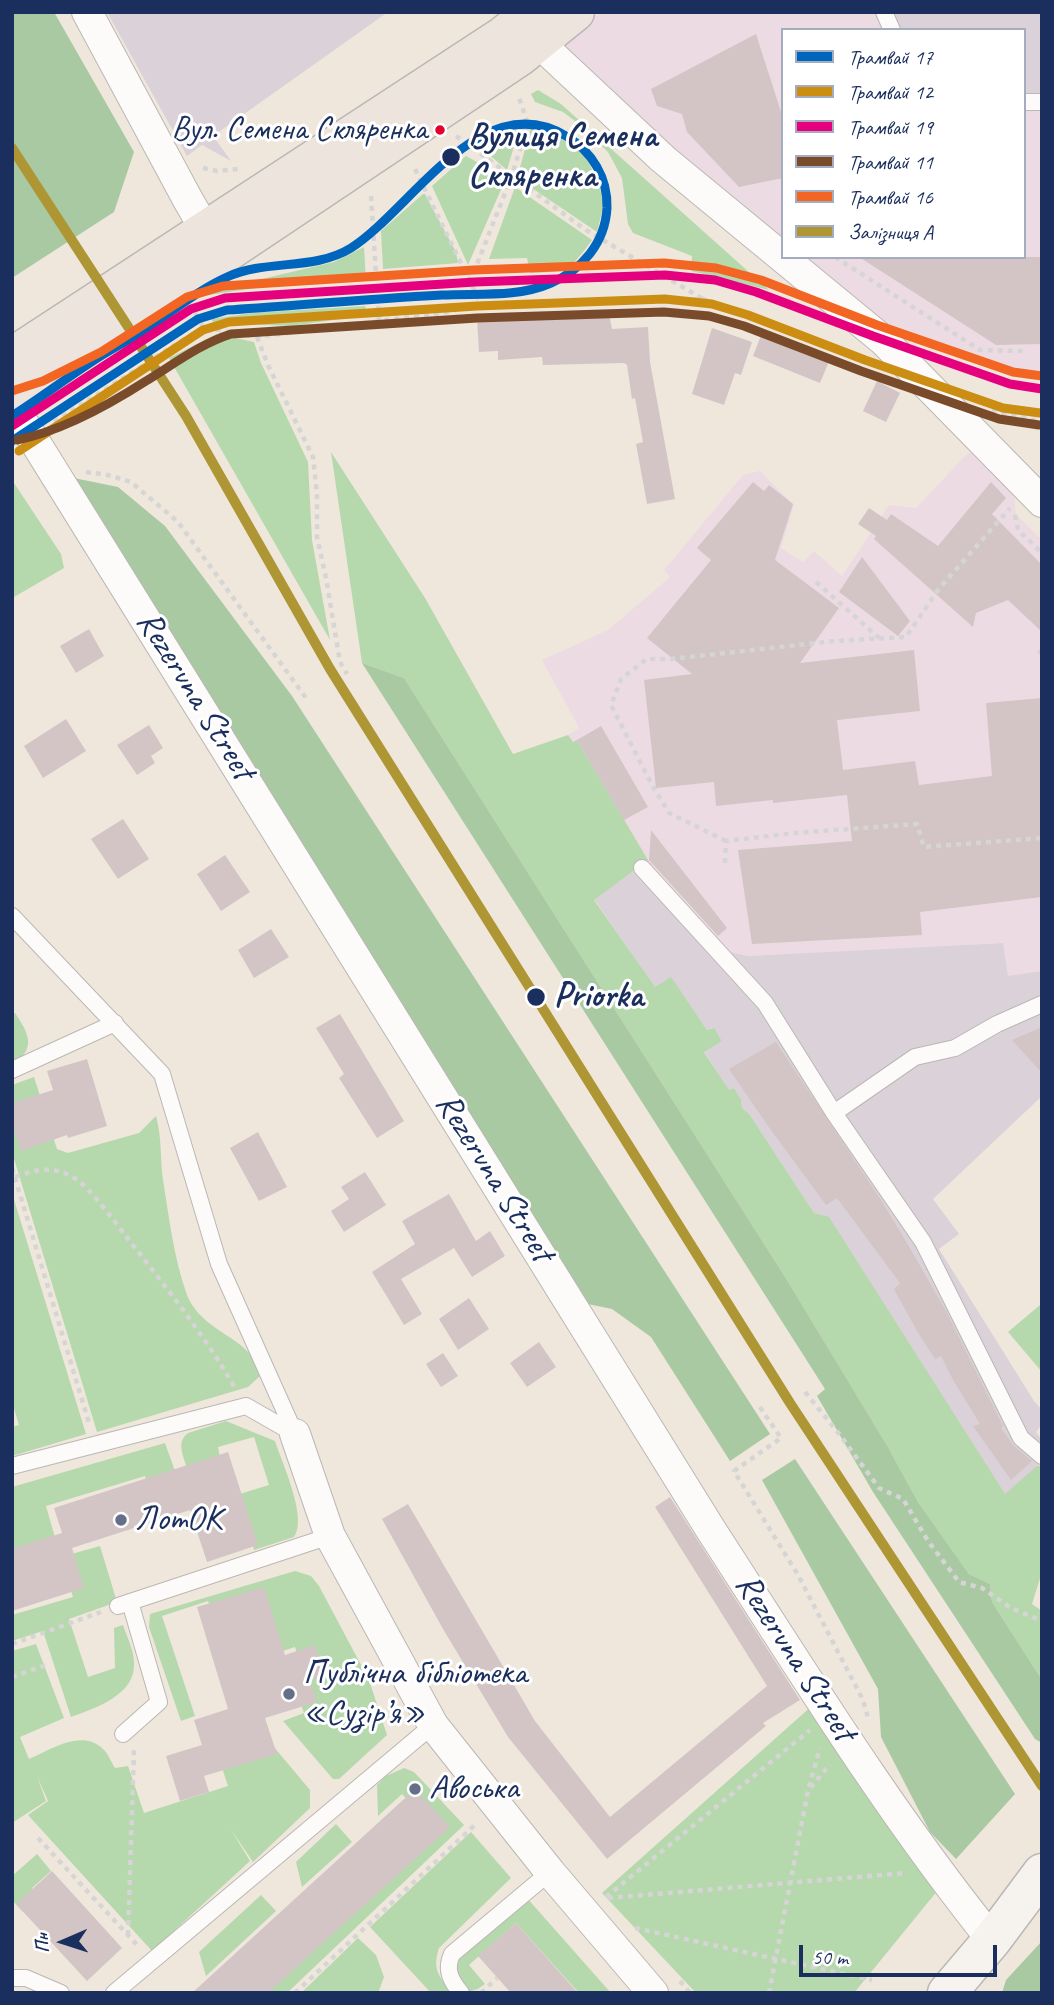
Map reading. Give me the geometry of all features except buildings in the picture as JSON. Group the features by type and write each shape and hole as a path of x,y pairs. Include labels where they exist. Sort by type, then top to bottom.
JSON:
{"main road":[{"path":"13,388 206,231 503,36 575,12"},
{"path":"13,388 519,57 530,25"},
{"path":"947,1993 992,1940 1042,1873"}],"street":[{"path":"87,12 206,231"},
{"path":"530,25 663,159 781,256"},
{"path":"784,259 884,341 1027,503"},
{"name":"Rezervna Street","path":"13,388 32,436 704,1518 830,1714 859,1732 938,1871 992,1940"},
{"path":"295,1434 330,1536 433,1725 550,1872 653,1993"}],"lane":[{"path":"884,12 891,28"},
{"path":"642,868 765,1003 834,1113 922,1242 1021,1438 1042,1456"},
{"path":"12,916 162,1074 219,1264 295,1434"},
{"path":"834,1113 915,1058 955,1048 997,1024 1042,1004"},
{"path":"12,1070 115,1023"},
{"path":"12,1466 246,1406 295,1434"},
{"path":"129,1729 159,1702 124,1604 330,1536"},
{"path":"114,1993 433,1725"},
{"path":"461,1993 450,1976 447,1964 452,1954 550,1872"},
{"path":"12,1978 26,1978 61,1993"}],"path":[{"path":"470,282 511,178 528,124 515,88"},
{"path":"456,136 586,230 703,299 863,360"},
{"path":"415,169 481,304"},
{"path":"371,196 379,321"},
{"path":"838,259 980,350 1023,351"},
{"path":"32,436 203,327 257,337 442,313 481,304 703,299"},
{"path":"257,337 313,457 317,494 317,537 327,578 340,662 347,674"},
{"path":"981,407 1042,422"},
{"path":"54,468 108,475 131,482 178,522 306,698"},
{"path":"1027,503 938,590 906,637 647,659 621,680 611,705 669,813 726,841 917,824 924,847 1042,838"},
{"path":"816,582 879,638"},
{"path":"725,863 726,841"},
{"path":"15,1177 44,1167 77,1179 112,1218 180,1306 217,1357 246,1406"},
{"path":"12,1168 95,1443"},
{"path":"805,1392 841,1435 878,1488 903,1499 928,1541 959,1581 982,1588 1011,1608 1042,1621"},
{"path":"760,1407 781,1438 734,1471 797,1575 863,1700 859,1732 808,1791 769,1993"},
{"path":"12,1644 124,1604"},
{"path":"12,1677 49,1664"},
{"path":"830,1714 604,1898 938,1871"},
{"path":"128,1935 129,1729"},
{"path":"295,1993 480,1819"},
{"path":"38,1838 152,1961"},
{"path":"631,1927 872,1980"},
{"path":"481,1993 497,1978"}],"shaded area":[{"path":"107,12 388,12 213,136 231,161 202,145 187,156"},
{"path":"602,12 892,12 899,28 781,28 781,236 653,132 560,43"},
{"path":"892,12 1042,12 1042,93 1026,93 1026,28 899,28"},
{"path":"1026,93 1042,93 1042,374 1005,370 903,336 808,259 1026,259"},
{"path":"978,446 1013,487 1016,514 1042,540 1042,971 1008,977 1003,943 748,956 721,950 648,860 568,735 579,728 542,660 608,630 670,577 664,570 743,475 760,471 794,505 781,548 803,562 814,551 842,576 889,505 916,508 962,459"},
{"path":"648,860 721,950 748,956 1003,943 1008,976 1042,971 1042,1096 933,1199 959,1234 939,1249 1042,1410 1042,1424 1036,1432 1042,1440 1042,1463 1005,1495 829,1218 814,1213 750,1115 742,1108 741,1099 734,1088 729,1091 704,1051 722,1041 713,1028 707,1030 671,978 655,988 594,899"}],"green space":[{"path":"12,12 54,12 134,152 114,212 12,278"},
{"path":"538,90 561,104 769,290 691,271 692,256 633,233 628,224 622,178 608,152 563,112 535,102 531,94"},
{"path":"531,128 555,134 584,154 597,179 604,203 597,232 517,178"},
{"path":"519,130 507,170 479,146 505,132"},
{"path":"466,156 506,178 468,265 432,186"},
{"path":"515,187 592,240 567,268 530,273 527,258 489,259"},
{"path":"423,194 456,252 458,263 383,269 381,231"},
{"path":"364,247 366,281 281,284 203,296 202,293 334,262"},
{"path":"365,306 367,313 362,316 291,326 213,323 212,319 251,313"},
{"path":"217,334 254,342 261,363 308,462 312,540 330,640 169,358"},
{"path":"331,452 425,598 513,754 568,735 573,742 577,740 648,860 594,900 655,987 671,977 707,1030 714,1028 722,1041 704,1052 729,1090 734,1088 741,1099 742,1108 750,1115 814,1213 829,1217 1005,1494 1037,1466 1042,1466 1042,1572 1032,1604 1042,1611 1042,1680 992,1602 990,1584 969,1574 918,1502 888,1447 787,1280 404,678 362,663"},
{"path":"69,477 118,487 165,526 292,696 770,1434 730,1461 651,1337 612,1309 588,1304"},
{"path":"12,480 61,554 64,568 14,597"},
{"path":"362,663 404,678 787,1280 888,1447 918,1502 969,1574 990,1584 992,1602 1042,1680 1042,1743 1035,1739 873,1492 817,1396 825,1389"},
{"path":"15,1013 27,1034 28,1047 12,1065 12,1015"},
{"path":"34,1077 57,1149 68,1153 139,1133 156,1116 170,1223 187,1295 204,1319 239,1344 256,1363 260,1376 248,1387 97,1432 12,1152 12,1085"},
{"path":"12,1193 86,1434 12,1456 12,1427 19,1425 12,1402"},
{"path":"1040,1305 1042,1307 1042,1372 1008,1332"},
{"path":"226,1421 275,1441 296,1504 298,1517 294,1537 254,1550 248,1529 230,1497 269,1485 254,1437 218,1447 220,1458 187,1468 182,1449 184,1437 188,1433"},
{"path":"165,1443 175,1471 146,1480 145,1476 46,1506 56,1541 15,1553 12,1543 12,1487"},
{"path":"795,1459 1015,1794 956,1859 930,1832 881,1737 878,1689 762,1480"},
{"path":"100,1546 117,1602 69,1619 88,1677 115,1668 114,1628 123,1625 133,1653 133,1674 128,1684 112,1699 71,1717 43,1631 12,1641 12,1615 73,1597 61,1557"},
{"path":"295,1571 311,1576 319,1586 369,1680 387,1735 339,1779 333,1779 283,1721 304,1713 296,1691 307,1686 295,1647 231,1668 208,1601 162,1616 195,1716 181,1721 149,1627 150,1614"},
{"path":"36,1644 64,1718 20,1737 29,1759 66,1743 86,1740 95,1743 105,1751 115,1768 128,1766 144,1813 228,1786 214,1743 258,1728 310,1790 310,1808 253,1862 230,1828 250,1861 152,1951 28,1815 48,1801 37,1776 46,1801 12,1823 12,1651"},
{"path":"814,1704 938,1890 854,1993 696,1993 602,1893"},
{"path":"404,1768 414,1772 464,1825 287,1993 264,1993 437,1832 402,1794 378,1816 377,1785 386,1776"},
{"path":"336,1824 352,1842 302,1887 296,1862"},
{"path":"471,1832 511,1878 439,1948 436,1962 438,1972 452,1993 431,1993 370,1927"},
{"path":"37,1854 51,1871 32,1888 40,1897 23,1912 12,1900 12,1876"},
{"path":"261,1895 276,1911 206,1976 199,1952"},
{"path":"527,1898 611,1993 579,1993 516,1923 469,1965 485,1984 467,1992 454,1968 458,1956"},
{"path":"358,1938 376,1955 384,1977 378,1993 301,1993"},
{"path":"1042,1941 1042,1993 1002,1993 1006,1980"}],"tram line":[{"name":"17","path":"12,416 216,282 258,268 322,260 351,248 374,230 449,159 476,139 505,127 535,125 566,136 584,149 597,166 607,197 602,233 582,263 551,283 511,293 442,295 227,310 198,319 12,441"},
{"name":"16","path":"12,391 43,381 101,352 187,297 223,286 474,270 664,263 716,268 761,280 877,325 1013,372 1042,376"},
{"name":"19","path":"12,426 191,309 225,298 475,282 665,275 715,280 756,292 1010,384 1042,389"},
{"name":"12","path":"19,451 203,330 229,322 477,306 665,299 712,304 1003,408 1040,413"},
{"name":"11","path":"17,440 84,416 116,400 198,349 231,334 477,318 664,312 709,316 744,326 861,371 999,419 1039,425"}],"rail line":[{"name":"A","path":"12,148 186,416 330,669 790,1403 1042,1786"}],"place":[{"name":"Вул. Семена Скляренка","path":"440,130"},
{"name":"Вулиця Семена Скляренка","path":"451,157"},
{"name":"Priorka","path":"536,997"},
{"name":"ЛотОК","path":"121,1520"},
{"name":"Публічна бібліотека «Сузір’я»","path":"289,1694"},
{"name":"Авоська","path":"415,1789"}]}
